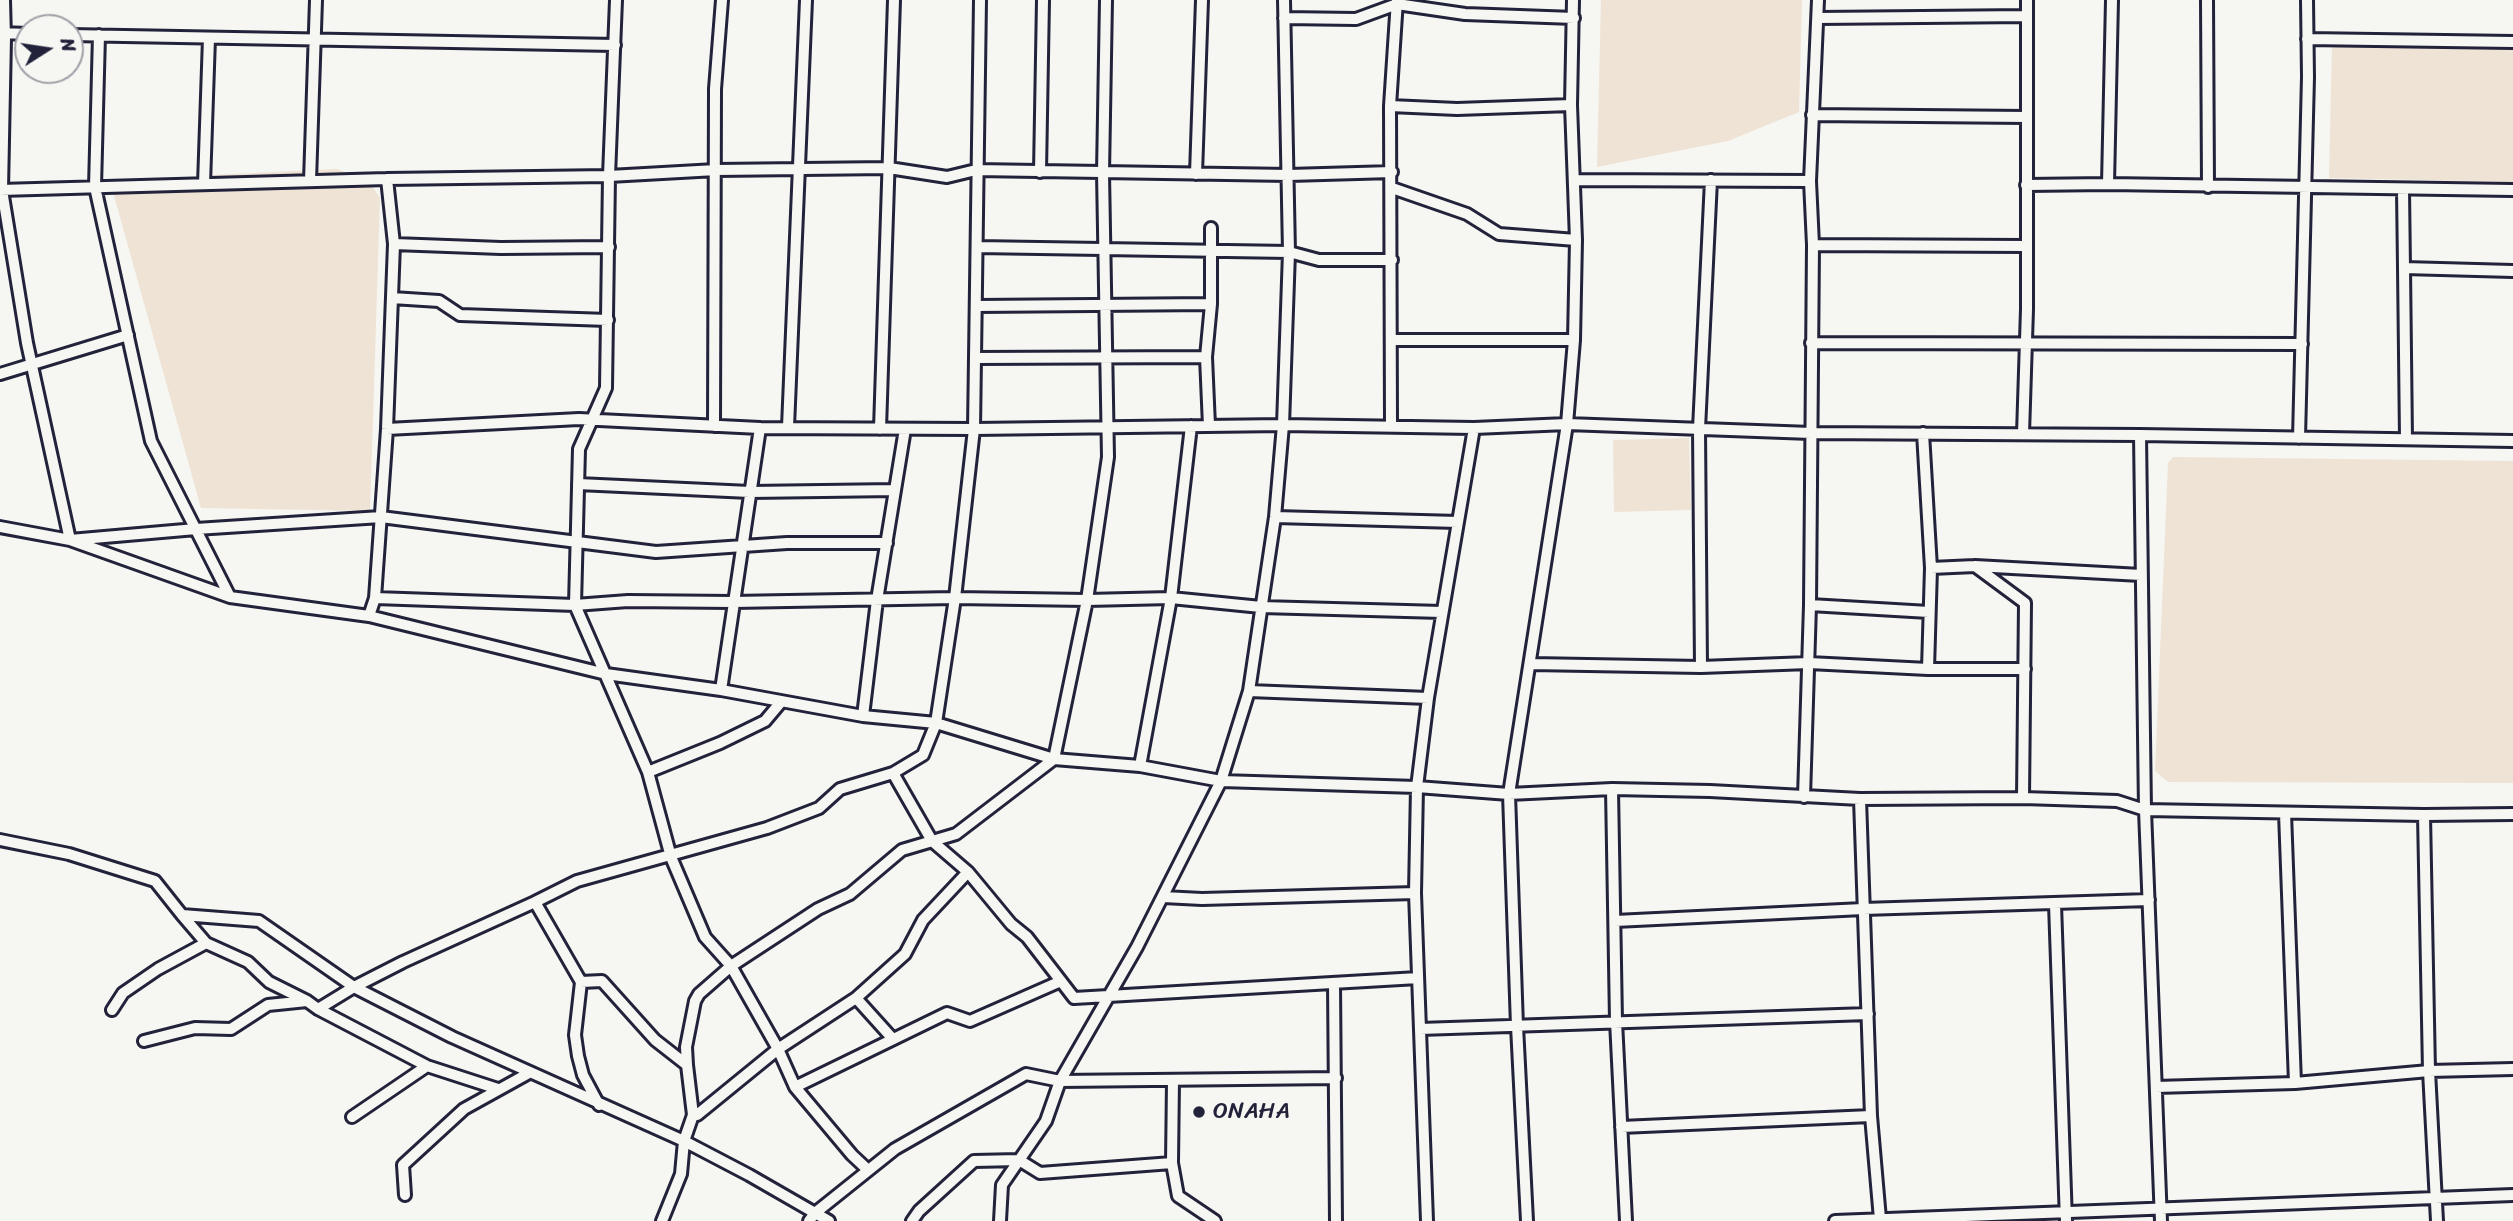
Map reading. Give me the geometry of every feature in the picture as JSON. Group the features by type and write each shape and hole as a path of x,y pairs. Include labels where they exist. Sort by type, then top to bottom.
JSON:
{"street":[{"path":"4,0 1,190 32,365 70,540"},
{"path":"310,181 316,0"},
{"path":"616,0 609,176 606,388 579,449 575,605 648,772 671,857 705,937 731,966 778,1049 795,1087 852,1155 868,1170"},
{"path":"714,426 715,89 722,0"},
{"path":"788,427 806,0"},
{"path":"880,429 894,0"},
{"path":"318,1009 354,987 576,881 671,857 767,828 819,808 840,789 893,773 923,755 936,723 955,598 974,429 980,0"},
{"path":"1040,172 1043,0"},
{"path":"662,1221 681,1174 684,1141 693,1115 687,1048 695,1001 699,994 731,966 818,909 850,894 902,850 956,834 1054,760 1087,600 1108,457 1102,173 1106,0"},
{"path":"1196,174 1202,0"},
{"path":"1000,1221 1002,1185 1046,1121 1060,1081 1163,897 1221,781 1248,691 1275,517 1283,425 1289,252 1284,0"},
{"path":"1527,1221 1509,794 1567,424 1574,340 1576,240 1571,104 1573,0"},
{"path":"1804,797 1810,605 1813,245 1810,181 1818,0"},
{"path":"2023,434 2027,246 2027,0"},
{"path":"2108,184 2112,0"},
{"path":"2207,0 2208,187"},
{"path":"2299,438 2308,77 2307,0"},
{"path":"1284,18 1356,19 1397,2 1465,14 1574,18"},
{"path":"1391,425 1391,106 1397,2"},
{"path":"1818,18 2027,16"},
{"path":"84,34 615,45"},
{"path":"99,35 95,187 151,441 230,597"},
{"path":"204,184 209,38"},
{"path":"2307,39 2513,42"},
{"path":"1391,106 1457,108 1571,104"},
{"path":"1812,116 2027,117"},
{"path":"1,190 387,178 609,176 716,170 889,168 947,177 976,170 1289,175 1392,172"},
{"path":"369,616 375,598 387,429 394,244 387,178"},
{"path":"1574,180 1810,181"},
{"path":"1701,667 1699,429 1711,180"},
{"path":"2026,185 2513,190"},
{"path":"1392,188 1467,214 1499,234 1576,240"},
{"path":"2403,190 2406,439"},
{"path":"1209,426 1206,357 1211,304 1211,228"},
{"path":"394,244 501,248 609,247"},
{"path":"1813,245 2027,246"},
{"path":"976,247 1289,252 1319,260 1392,260"},
{"path":"2403,268 2513,271"},
{"path":"392,298 439,301 460,315 608,320"},
{"path":"977,306 1211,304"},
{"path":"0,374 128,335"},
{"path":"1392,340 1574,340"},
{"path":"1811,342 2302,344"},
{"path":"975,358 1206,357"},
{"path":"387,429 593,420 760,428 880,429 1283,425 1474,428 1567,424 1811,433 2513,441"},
{"path":"1140,766 1171,598 1191,426"},
{"path":"722,690 760,428"},
{"path":"1427,1221 1415,892 1417,788 1428,698 1474,428"},
{"path":"863,716 877,600 905,429"},
{"path":"1923,433 1931,568 1928,669"},
{"path":"2140,435 2145,810 2161,1221"},
{"path":"578,484 750,492 895,490"},
{"path":"70,540 381,517 656,552 787,543 887,543"},
{"path":"1275,517 1458,522"},
{"path":"0,527 70,540 230,597 369,616 606,674 722,690 863,716 936,723 1054,760 1140,766 1221,781 1509,794 1612,789 1860,799 2024,798 2117,801 2145,810 2513,814"},
{"path":"1931,568 1975,566 2141,575"},
{"path":"1975,566 2025,603 2024,798"},
{"path":"375,598 575,605 628,601 1171,598 1261,607 1442,612"},
{"path":"1810,605 1929,612"},
{"path":"1531,664 1701,667 1809,663 1928,669 2025,669"},
{"path":"1248,691 1428,698"},
{"path":"648,772 720,743 765,721 781,702"},
{"path":"893,773 932,841 968,872 1011,924 1027,937 1074,998 1418,978"},
{"path":"1612,789 1616,1021 1626,1221"},
{"path":"1860,799 1871,1116 1880,1219"},
{"path":"2285,813 2295,1083"},
{"path":"2424,815 2429,1071 2437,1221"},
{"path":"0,840 69,854 155,881 206,943 248,962 269,982 427,1066 498,1089"},
{"path":"693,1115 697,1115 778,1049 856,998 905,954 923,920 968,872"},
{"path":"1163,897 1202,899 1415,892"},
{"path":"1615,922 1863,909 2148,901"},
{"path":"535,902 581,982 575,1035 578,1056 583,1075 599,1105"},
{"path":"2055,904 2066,1217"},
{"path":"182,915 259,922 354,987 529,1073 684,1141 748,1175 812,1217 829,1221"},
{"path":"112,1010 123,993 158,969 206,943"},
{"path":"581,982 603,981 655,1040 687,1065"},
{"path":"795,1087 947,1013 970,1021 1061,981"},
{"path":"1334,983 1336,1221"},
{"path":"856,998 892,1038"},
{"path":"144,1041 195,1028 231,1029 268,1005 307,1001"},
{"path":"1420,1029 1867,1014"},
{"path":"352,1117 427,1066"},
{"path":"2156,1087 2295,1083 2429,1071 2513,1069"},
{"path":"405,1195 403,1165 464,1109 529,1073"},
{"path":"812,1217 895,1149 1026,1074 1060,1081 1336,1078"},
{"path":"1174,1081 1172,1163 1178,1196 1215,1221"},
{"path":"1621,1127 1871,1116"},
{"path":"912,1221 919,1211 974,1161 1019,1160 1040,1173 1172,1163"},
{"path":"1835,1221 2066,1217 2161,1208 2513,1195"}],"shaded area":[{"path":"1601,0 1802,0 1799,112 1728,141 1597,167"},
{"path":"2332,44 2513,49 2513,182 2329,178"},
{"path":"337,169 369,181 380,198 370,511 201,508 113,192 210,175"},
{"path":"1689,438 1691,510 1614,512 1613,440"},
{"path":"2173,457 2513,461 2513,783 2168,782 2155,771 2168,463"}],"place":[{"name":"ONAHA","path":"1199,1112"}]}
